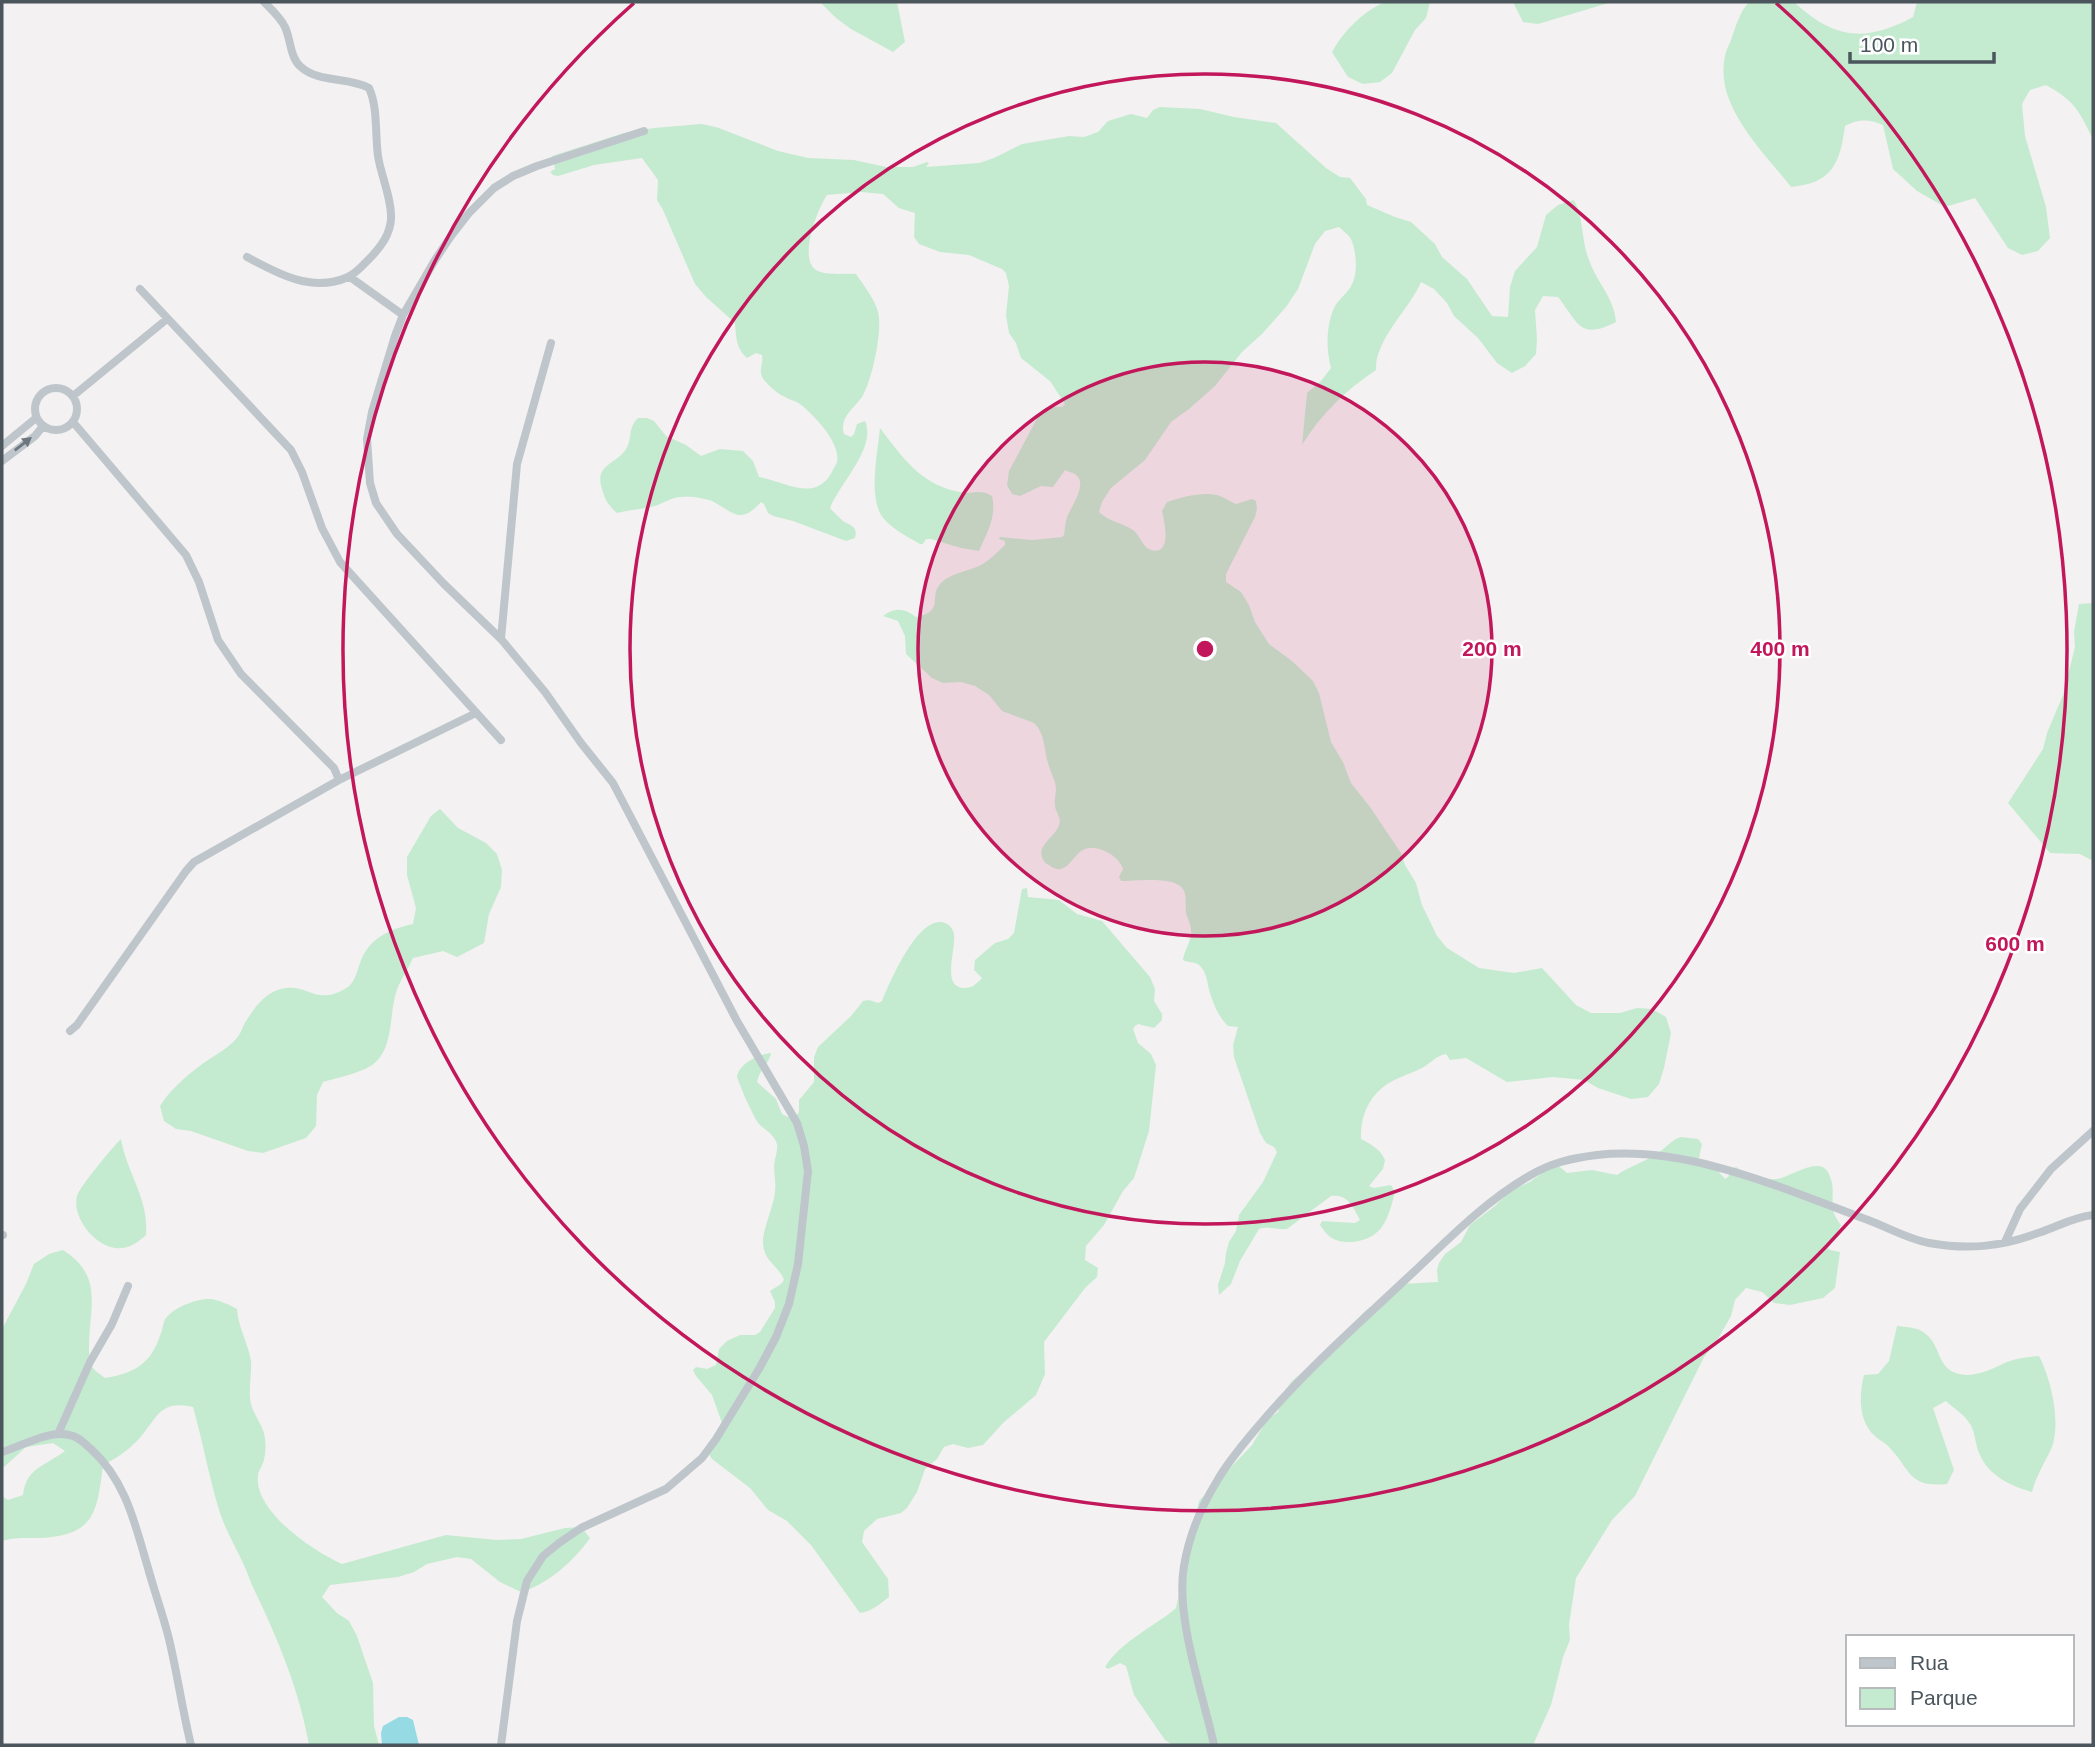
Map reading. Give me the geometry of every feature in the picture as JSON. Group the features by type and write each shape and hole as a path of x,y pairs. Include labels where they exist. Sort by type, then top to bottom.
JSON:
{"street":[{"path":"247,257 290,279 309,283 331,282 350,277 382,244 390,230 391,215 380,171 369,88 304,70 294,58 284,24 264,2"},
{"path":"501,1745 517,1621 527,1581 543,1556 559,1543 581,1528 666,1489 702,1458 716,1439 765,1358 789,1304 798,1264 808,1171 797,1123 737,1021 613,783 545,692 501,639 410,548 376,503 368,463 372,412 403,316 435,260 470,213 494,188 513,176 644,131"},
{"path":"350,277 403,316"},
{"path":"140,289 291,450 322,528 340,562 501,740"},
{"path":"73,396 167,319"},
{"path":"501,639 517,464 551,343"},
{"path":"59,388 73,396 77,406 73,422 59,430 43,426 37,418 35,407 43,393 59,388"},
{"path":"2,446 37,418"},
{"path":"73,422 186,555 199,582 218,640 241,674 334,768 340,780"},
{"path":"2,461 43,426"},
{"path":"70,1031 194,862 340,780 476,713"},
{"path":"2005,1242 2020,1209 2051,1169 2093,1131"},
{"path":"1214,1745 1182,1595 1190,1541 1202,1508 1217,1480 1236,1452 1312,1366 1460,1227 1497,1196 1531,1174 1558,1161 1599,1155 1648,1154 1698,1162 1797,1194 1926,1242 1985,1248 2038,1233 2077,1216 2093,1215"},
{"path":"58,1434 128,1286"},
{"path":"2,1452 58,1434 69,1435 81,1439 113,1473 127,1500 168,1635 191,1745"}],"green space":[{"path":"820,2 897,2 905,42 893,52 851,29"},
{"path":"1384,2 1430,2 1426,18 1415,30 1392,73 1380,82 1363,84 1348,77 1332,52 1354,23"},
{"path":"1513,2 1612,2 1538,24 1523,22"},
{"path":"1749,2 1794,2 1823,24 1850,33 1865,33 1880,31 1913,17 1917,2 2093,2 2093,139 2075,108 2064,96 2046,85 2030,90 2022,104 2025,136 2046,207 2050,238 2038,251 2022,255 2008,248 1975,198 1945,207 1917,191 1893,169 1883,125 1873,122 1859,121 1845,126 1837,161 1825,176 1805,185 1791,187 1743,127 1727,92 1724,75 1725,54 1740,15"},
{"path":"1160,107 1200,109 1276,123 1326,168 1340,177 1350,178 1366,199 1367,205 1411,222 1435,244 1442,257 1467,279 1492,316 1508,317 1510,287 1515,271 1537,247 1546,215 1558,205 1574,200 1589,260 1609,297 1616,322 1594,330 1587,329 1575,321 1558,297 1543,296 1535,310 1536,354 1525,366 1512,373 1497,363 1478,338 1454,316 1447,303 1434,289 1421,282 1381,347 1376,370 1335,403 1302,445 1307,393 1331,368 1328,353 1329,323 1334,308 1351,286 1356,272 1350,237 1339,227 1325,231 1315,244 1298,289 1286,307 1242,352 1215,386 1171,422 1145,460 1111,488 1099,512 1133,530 1148,549 1158,550 1165,543 1162,511 1167,502 1200,494 1220,496 1236,504 1252,499 1256,501 1255,517 1226,574 1226,582 1241,592 1269,644 1313,681 1319,693 1331,742 1351,783 1401,853 1437,936 1447,948 1479,968 1514,973 1542,968 1576,1005 1591,1013 1652,1009 1666,1017 1671,1033 1659,1084 1648,1097 1631,1099 1598,1088 1584,1080 1553,1077 1507,1082 1466,1058 1450,1060 1446,1054 1391,1082 1368,1104 1361,1132 1361,1139 1378,1150 1385,1160 1383,1169 1369,1186 1374,1188 1391,1185 1395,1192 1390,1211 1382,1226 1371,1237 1362,1240 1341,1242 1333,1239 1320,1225 1322,1221 1355,1223 1360,1220 1346,1199 1331,1196 1287,1229 1259,1229 1240,1261 1231,1284 1219,1295 1218,1285 1226,1253 1236,1231 1239,1215 1263,1182 1277,1152 1266,1143 1260,1133 1234,1057 1233,1045 1238,1027 1228,1026 1220,1016 1202,968 1183,960 1191,931 1184,891 1180,886 1165,881 1121,881 1121,864 1107,852 1095,848 1083,850 1064,868 1055,868 1046,863 1041,852 1060,820 1055,808 1055,782 1038,727 1002,711 989,695 975,686 961,682 943,683 932,678 906,654 905,636 898,621 883,616 895,610 904,610 916,617 931,611 938,586 947,578 979,566 989,559 1005,545 1005,541 999,539 1000,537 1032,540 1064,535 1067,517 1079,490 1079,479 1076,475 1065,470 1053,487 1041,486 1020,496 1012,494 1007,485 1009,471 1041,411 1047,407 1062,407 1065,404 1050,381 1021,358 1009,333 1006,315 1009,286 1006,273 969,255 940,252 919,244 914,237 915,213 899,208 883,194 861,192 827,195 811,233 811,264 816,270 825,273 856,274 874,302 879,320 876,355 866,389 843,423 844,434 851,437 857,424 865,421 866,443 830,508 855,529 855,538 846,541 773,516 761,502 743,515 702,498 689,497 674,498 655,506 617,513 604,496 601,474 626,449 632,426 638,418 654,421 666,436 686,445 701,456 720,449 743,451 753,461 759,477 799,488 817,487 825,481 837,463 837,455 831,438 812,415 764,380 761,374 762,355 756,353 747,358 743,354 737,342 735,323 695,284 657,200 658,180 642,158 594,165 558,176 550,172 555,169 552,156 624,133 701,124 716,127 778,151 808,158 854,160 886,167 913,167 927,162 929,163 926,167 979,163 1022,144 1069,136 1084,137 1098,132 1108,121 1131,114 1147,118 1153,110"},
{"path":"880,428 914,468 934,483 960,492 983,492 992,496 992,517 979,551 931,539 920,544 884,519 879,511 875,488"},
{"path":"2093,603 2093,861 2080,854 2050,853 2008,803 2043,749 2063,695 2075,647 2074,632 2079,604"},
{"path":"440,809 458,828 486,843 497,854 502,870 501,887 489,914 484,943 457,957 443,951 413,958 398,987 387,1044 382,1054 375,1063 365,1069 323,1082 317,1095 316,1126 306,1138 263,1153 176,1129 164,1121 160,1106 169,1094 189,1074 232,1043 265,997 275,991 291,988 320,995 337,993 352,982 368,947 374,941 388,932 413,924 416,908 407,875 407,857 431,816"},
{"path":"1027,888 1028,897 1059,900 1077,914 1102,921 1150,977 1155,989 1154,1001 1162,1014 1162,1020 1154,1028 1138,1024 1133,1029 1138,1043 1151,1054 1156,1065 1149,1131 1134,1178 1123,1191 1104,1225 1086,1246 1085,1260 1098,1268 1097,1277 1085,1288 1044,1342 1045,1374 1036,1395 1004,1422 983,1445 968,1448 953,1444 944,1447 937,1459 925,1469 917,1492 907,1508 901,1513 877,1519 864,1531 862,1542 888,1579 889,1597 872,1609 860,1613 811,1545 787,1521 768,1510 750,1488 712,1459 707,1451 722,1423 712,1395 693,1370 696,1367 707,1369 716,1365 719,1349 727,1341 740,1335 755,1335 760,1332 775,1308 770,1291 784,1280 766,1255 763,1244 774,1197 777,1144 772,1135 757,1121 737,1076 742,1067 751,1060 771,1053 757,1082 776,1099 782,1114 788,1117 796,1116 799,1112 799,1100 814,1082 814,1057 818,1047 863,1001 882,1001 905,954 922,931 941,922 950,926 954,937 951,964 953,981 964,988 972,986 982,978 974,970 975,960 995,943 1008,939 1014,933 1022,889"},
{"path":"1681,1137 1698,1139 1702,1144 1700,1164 1716,1169 1725,1179 1736,1167 1750,1175 1771,1179 1811,1167 1824,1168 1833,1187 1833,1210 1841,1225 1825,1246 1840,1252 1835,1288 1823,1298 1790,1305 1774,1303 1762,1292 1746,1288 1735,1300 1731,1316 1704,1357 1635,1496 1612,1520 1576,1578 1569,1625 1570,1640 1551,1705 1533,1745 1173,1745 1165,1740 1134,1695 1126,1666 1120,1663 1108,1669 1105,1667 1120,1649 1176,1608 1199,1501 1252,1445 1267,1420 1278,1412 1282,1395 1291,1382 1330,1348 1365,1311 1401,1284 1438,1282 1437,1270 1445,1254 1461,1242 1470,1225 1510,1191 1530,1182 1555,1163 1567,1173 1592,1170 1617,1175"},
{"path":"121,1139 144,1209 146,1235 132,1245 113,1248 89,1232 78,1214 76,1205 77,1196 84,1184"},
{"path":"63,1250 76,1260 89,1281 92,1304 90,1359 92,1367 105,1378 133,1370 147,1360 157,1344 164,1321 180,1307 211,1299 237,1309 251,1361 251,1404 263,1429 265,1440 264,1460 258,1475 259,1489 275,1516 287,1528 330,1558 342,1564 446,1535 497,1540 521,1539 565,1528 581,1527 590,1538 560,1571 541,1584 521,1592 500,1582 471,1559 457,1557 427,1564 398,1577 330,1585 322,1597 349,1621 373,1683 374,1726 379,1745 309,1745 286,1662 220,1513 193,1407 181,1405 165,1409 132,1446 103,1465 95,1508 83,1526 58,1536 2,1541 2,1496 8,1500 23,1495 32,1473 65,1451 53,1443 26,1447 2,1466 2,1329 34,1264 49,1254"},
{"path":"1897,1326 1914,1328 1930,1337 1944,1364 1956,1373 1977,1374 2011,1361 2039,1356 2051,1388 2055,1437 2032,1492 2016,1487 1989,1469 1978,1451 1970,1424 1946,1401 1933,1408 1954,1470 1947,1484 1917,1480 1888,1446 1869,1430 1861,1407 1864,1375 1878,1374 1889,1361"}],"water":[{"path":"399,1717 413,1720 419,1745 382,1745 383,1726"}]}
